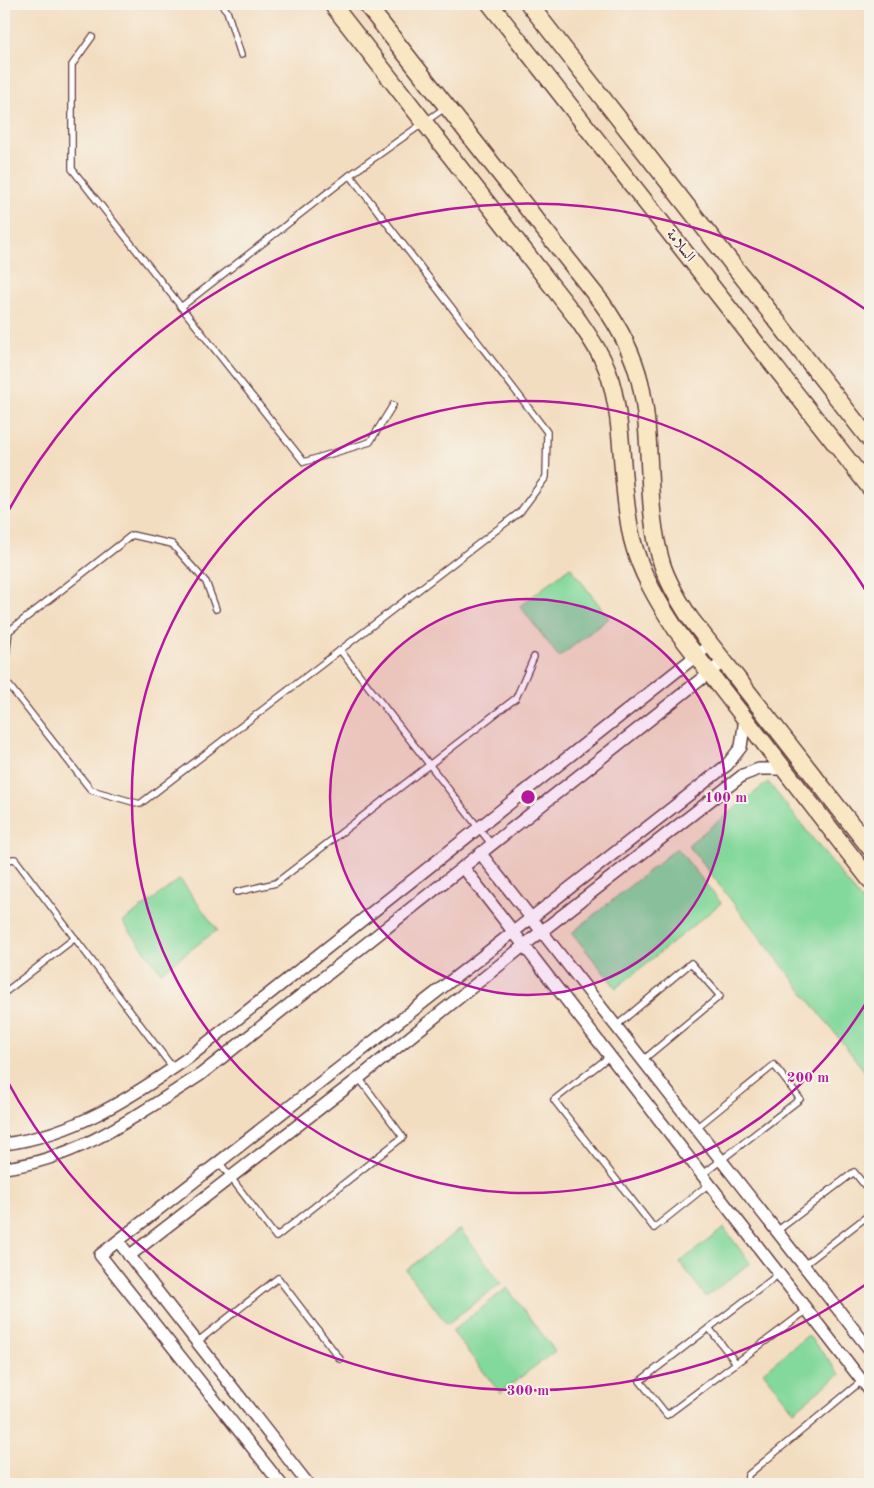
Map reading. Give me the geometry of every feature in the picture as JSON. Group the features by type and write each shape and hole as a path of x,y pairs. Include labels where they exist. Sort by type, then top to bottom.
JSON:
{"street":[{"path":"332,4 576,317 607,368 618,413 625,503 633,541 646,578 662,608 696,656 870,880"},
{"path":"366,4 602,302 618,325 640,380 644,403 655,534 662,565 675,595 690,618 870,848"},
{"name":"السلامة","path":"490,4 870,488"},
{"name":"السلامة","path":"529,4 870,440"},
{"path":"4,1144 72,1126 133,1096 188,1058 711,644"},
{"path":"4,1168 23,1166 83,1145 115,1130 200,1075 724,661"},
{"path":"281,1484 100,1255 727,765 741,747 745,718"},
{"path":"129,1256 359,1078 542,931 743,775 759,769 784,769"},
{"path":"481,854 870,1350"},
{"path":"463,868 807,1310 866,1377 870,1391"},
{"path":"118,1241 308,1484"}],"lane":[{"path":"221,4 227,11 241,55"},
{"path":"92,37 72,66 72,169 304,462 370,442 393,404"},
{"path":"180,307 350,175 448,106"},
{"path":"4,679 91,790 140,804 520,512 546,477 546,432 350,175"},
{"path":"4,675 9,631 132,535 172,544 206,582 216,610"},
{"path":"340,650 492,845"},
{"path":"236,892 276,883 516,698 534,657"},
{"path":"4,860 15,859 173,1068"},
{"path":"4,993 75,938"},
{"path":"616,1026 692,963 720,996 643,1060"},
{"path":"610,1056 554,1100 654,1228 706,1180 722,1160 800,1099 774,1065 696,1128"},
{"path":"219,1162 276,1237 403,1137 359,1078"},
{"path":"777,1231 854,1172 870,1192"},
{"path":"804,1265 870,1214"},
{"path":"779,1274 640,1381 667,1415 807,1310"},
{"path":"197,1342 278,1278 340,1359"},
{"path":"709,1328 736,1363"},
{"path":"747,1484 748,1475 866,1377"}],"green space":[{"path":"570,567 609,618 559,657 520,606"},
{"path":"768,782 870,911 870,1078 688,845"},
{"path":"677,848 721,903 616,988 572,933"},
{"path":"180,879 217,930 161,972 123,922"},
{"path":"724,1228 750,1263 706,1297 680,1262"},
{"path":"460,1229 501,1283 447,1324 406,1270"},
{"path":"507,1288 555,1351 500,1393 452,1331"},
{"path":"808,1335 840,1374 794,1411 763,1372"}]}
